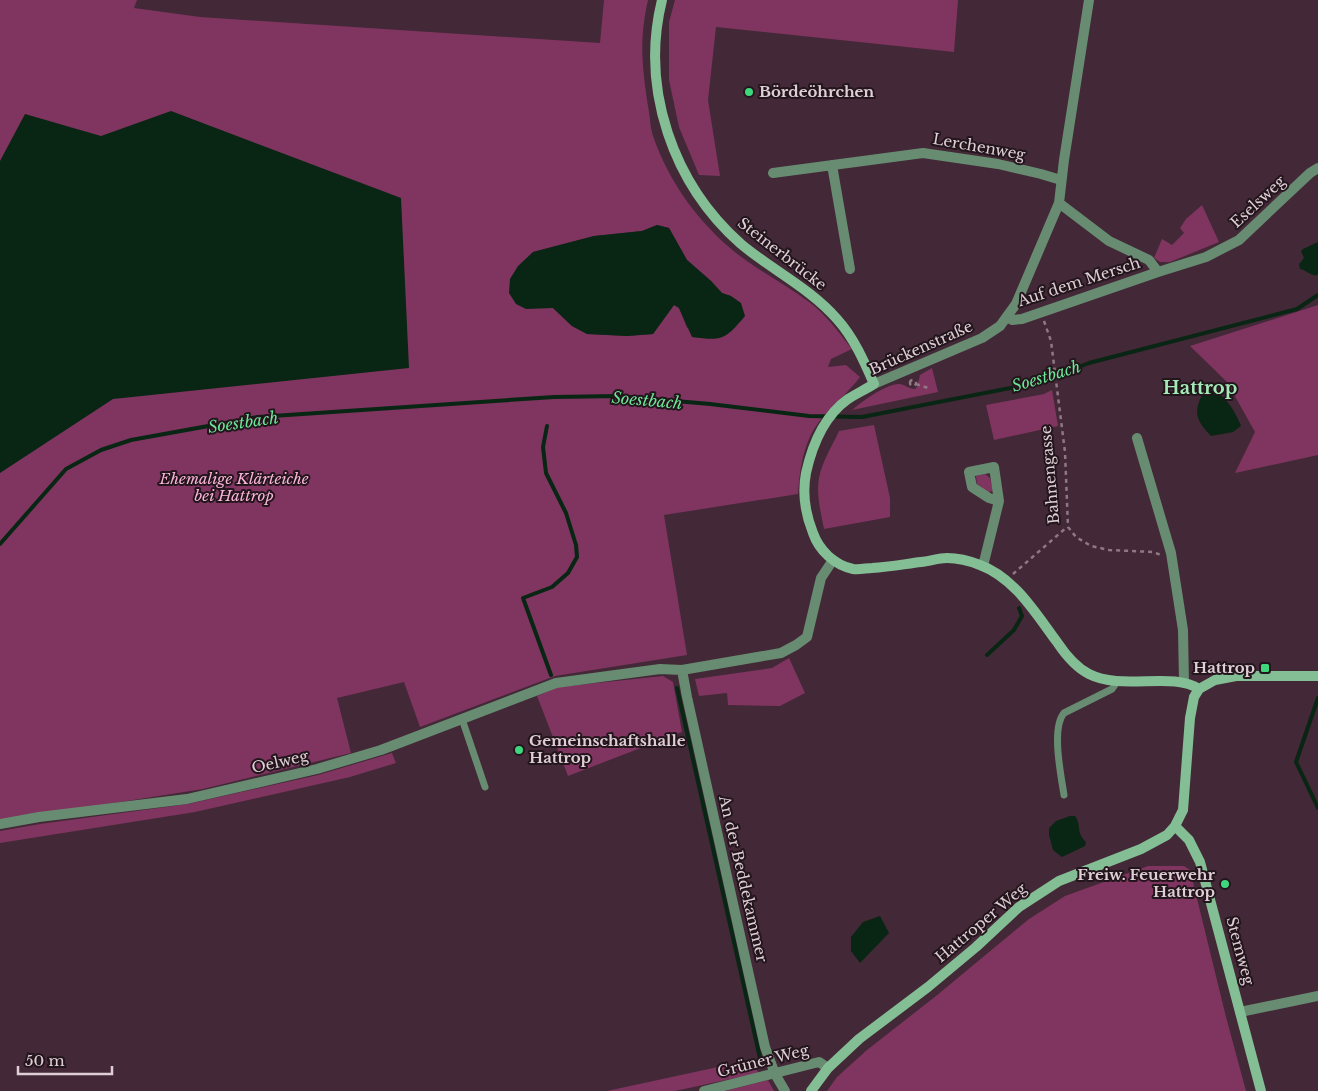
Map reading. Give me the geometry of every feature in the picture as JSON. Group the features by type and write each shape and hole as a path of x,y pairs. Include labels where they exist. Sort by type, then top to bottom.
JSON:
{"street":[{"name":"Steinerbrücke","path":"662,0 656,25 655,80 666,132 684,172 720,224 750,250 814,297 838,319 861,354 874,384"},
{"name":"Brückenstraße","path":"1089,0 1059,203 1016,304 1000,326 982,338 874,384 847,400 827,422 813,446 806,476 804,496 807,516 818,545 833,560 854,569 948,558 967,560 983,566 1006,580 1027,603 1068,657 1087,673 1104,680 1118,682 1184,682 1200,689"},
{"name":"Lerchenweg","path":"773,173 923,153 998,164 1061,180"},
{"path":"832,165 850,269"},
{"name":"Eselsweg","path":"1158,272 1206,257 1239,240 1310,173 1318,168"},
{"name":"Auf dem Mersch","path":"1007,317 1012,320 1040,313 1158,272 1149,260 1109,241 1059,203"},
{"path":"1136,438 1171,553 1183,630 1184,682"},
{"path":"983,566 999,501"},
{"path":"682,670 782,653 796,646 807,636 821,578 833,560"},
{"name":"Oelweg","path":"0,824 39,817 187,799 317,769 381,750 556,683 660,669 682,670"},
{"name":"An der Beddekammer","path":"682,670 765,1047 775,1074 785,1091"},
{"path":"1175,826 1183,810 1190,718 1194,696 1200,689 1215,680 1224,678 1318,676"},
{"name":"Stemweg","path":"1175,826 1189,840 1200,862 1261,1091"},
{"name":"Hattroper Weg","path":"811,1091 828,1068 859,1039 956,964 1019,907 1059,881 1160,840 1175,826"},
{"path":"1240,1012 1318,996"},
{"name":"Grüner Weg","path":"704,1091 818,1062 828,1068"}],"lane":[{"path":"1064,795 1059,761 1058,726 1061,716 1112,689 1118,682"},
{"path":"462,719 486,787"}],"path":[{"name":"Bahnengasse","path":"1040,313 1051,342 1065,452 1068,527 1076,537 1091,546 1109,550 1153,552 1162,555 1171,553"},
{"path":"916,384 928,388"},
{"path":"1006,580 1068,527"}],"green space":[{"name":"Ehemalige Klärteiche bei Hattrop","path":"0,0 137,0 134,8 200,17 600,43 604,0 648,0 642,41 644,78 652,132 667,169 686,200 722,241 745,260 791,289 815,307 837,330 852,349 831,359 828,367 846,365 860,377 823,417 811,434 804,453 798,494 664,515 687,655 555,676 420,727 404,682 337,698 351,753 203,789 0,821","holes":["657,225 669,228 687,260 722,293 731,296 687,328 679,308 674,305 653,334 627,336 587,334 572,326 553,308 533,252 594,236 642,231"]},
{"path":"675,0 958,0 954,52 716,27 708,100 720,176 699,175 679,127 669,80 669,22"},
{"path":"1202,205 1219,242 1170,262 1160,262 1154,258 1162,239 1172,245 1184,233 1180,228 1186,219"},
{"path":"1318,305 1318,455 1235,473 1255,432 1227,382 1190,346"},
{"path":"932,368 938,392 852,410 888,387 900,384 915,389 920,375"},
{"path":"1052,390 1058,426 994,440 986,405 1044,394"},
{"path":"874,425 890,498 890,517 824,529 819,504 818,484 820,472 839,431"},
{"path":"985,474 990,478 993,491 988,492 977,484 976,476"},
{"path":"789,658 805,693 780,706 728,705 727,693 699,696 695,679 772,668"},
{"path":"663,676 673,682 682,732 568,776 537,696 558,687"},
{"path":"392,753 396,763 350,777 195,812 0,843 0,831 188,804 318,775"},
{"path":"1148,866 1184,866 1190,870 1246,1091 827,1091 837,1077 867,1050 1029,919 1065,896"},
{"path":"755,1059 758,1073 675,1091 607,1091"},
{"path":"768,1080 774,1091 725,1091"}],"shaded area":[{"path":"171,111 401,198 409,368 113,399 0,473 0,161 25,114 101,136"},
{"path":"657,225 669,228 687,260 722,293 731,296 741,303 745,316 727,334 710,339 692,337 679,308 674,305 653,334 627,336 587,334 572,326 553,308 526,309 516,304 509,293 510,279 518,266 533,252 594,236 642,231"},
{"path":"1318,242 1318,275 1316,275 1300,269 1299,264 1304,258 1301,251"},
{"path":"1213,389 1226,401 1239,420 1241,426 1233,432 1211,436 1199,420 1197,410 1200,398 1204,391"},
{"path":"1075,816 1077,819 1081,835 1086,842 1085,846 1062,857 1053,850 1049,828 1056,821"},
{"path":"880,916 889,933 860,963 851,951 851,937 863,922"}],"waterway":[{"name":"Soestbach","path":"0,544 66,469 101,450 131,440 258,417 554,397 618,396 710,404 809,416 862,417 1036,383 1089,363 1297,309 1318,295"},
{"path":"547,426 543,447 546,473 566,513 576,545 577,557 568,573 552,587 523,598 551,675"},
{"path":"987,655 1014,630 1022,616 1019,608"},
{"path":"677,688 760,1058"},
{"path":"1318,698 1296,762 1318,808"}],"place":[{"name":"Bördeöhrchen","path":"749,92"},
{"name":"Hattrop","path":"1265,668"},
{"name":"Gemeinschaftshalle Hattrop","path":"519,750"},
{"name":"Freiw. Feuerwehr Hattrop","path":"1225,884"}],"district":[{"name":"Hattrop","path":"1200,388"}]}
